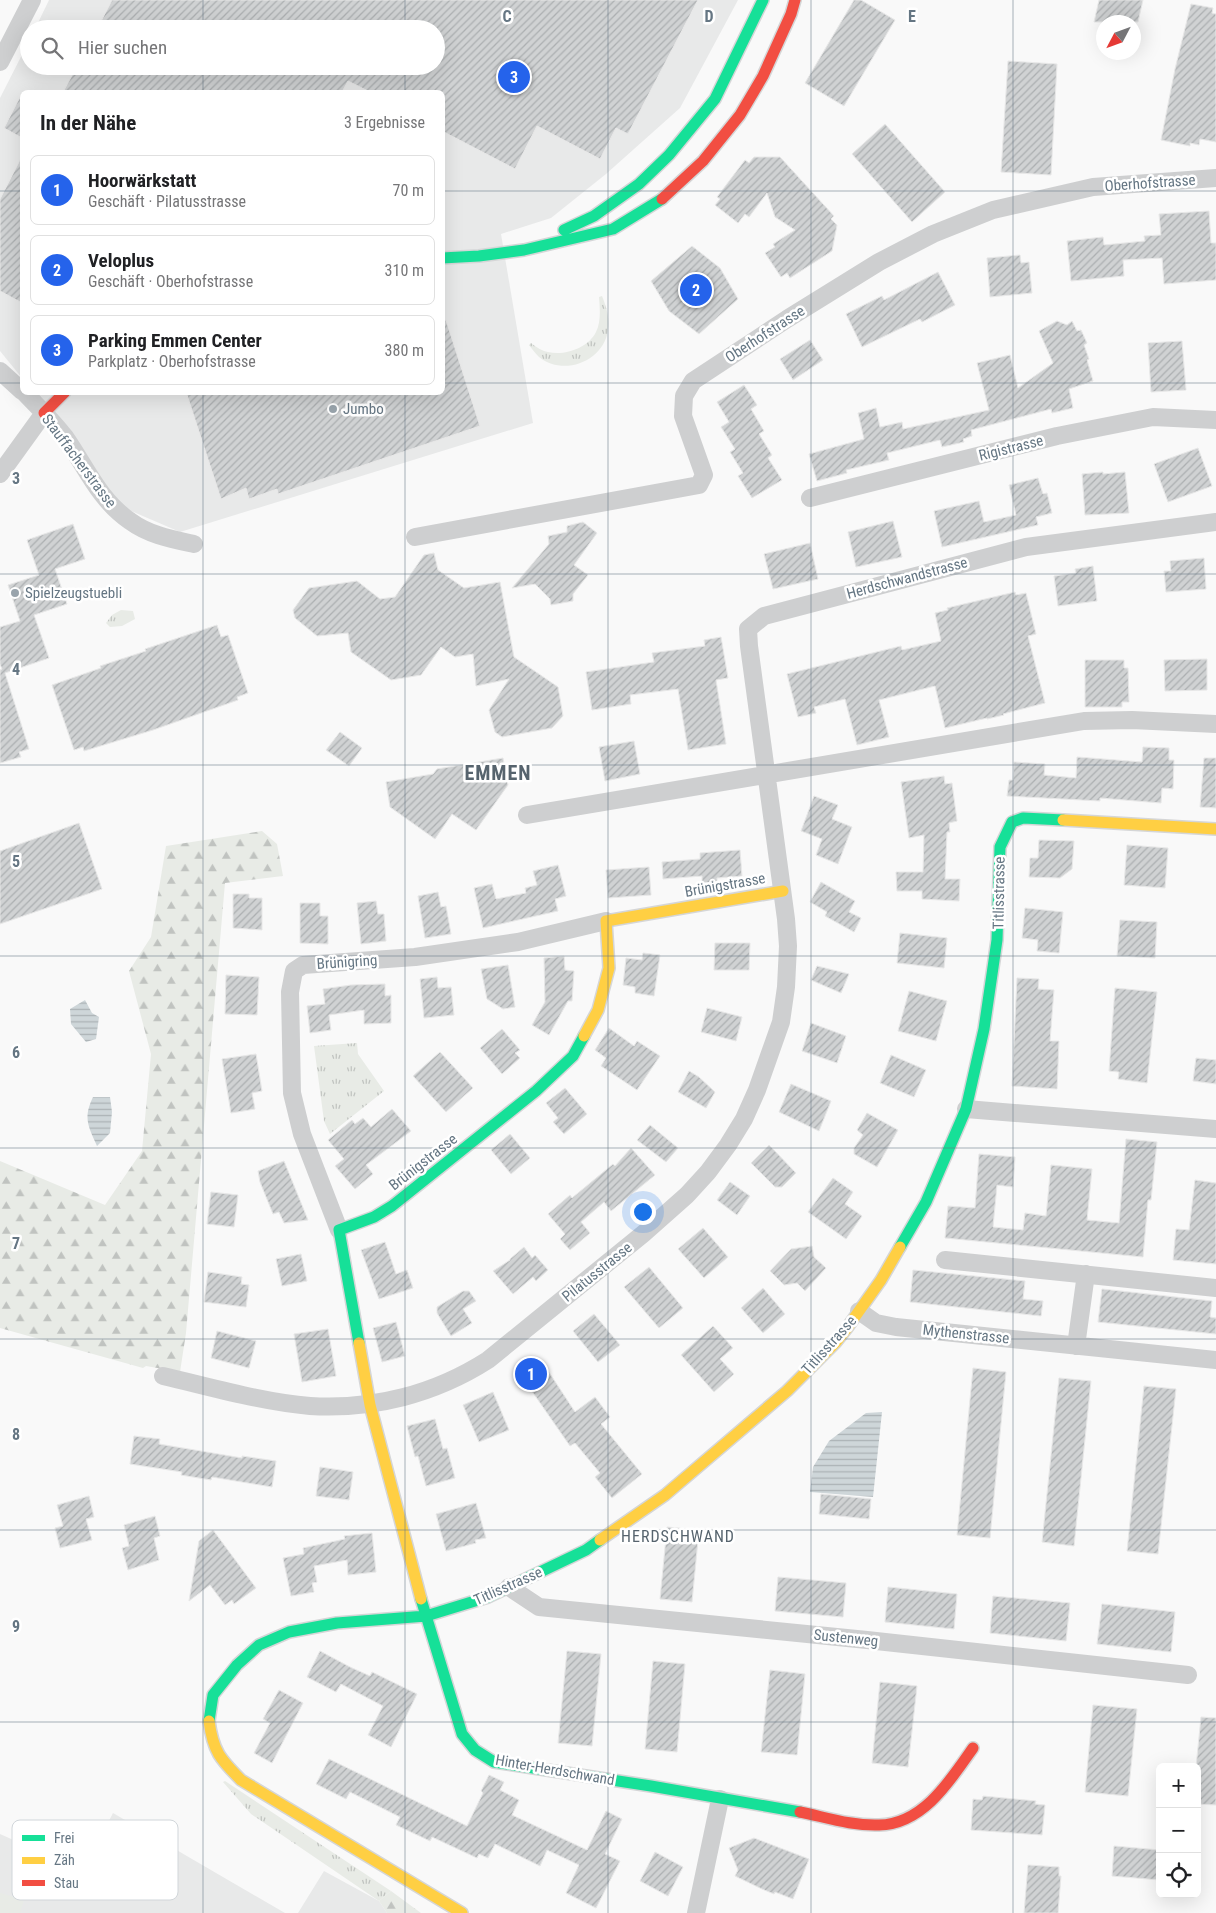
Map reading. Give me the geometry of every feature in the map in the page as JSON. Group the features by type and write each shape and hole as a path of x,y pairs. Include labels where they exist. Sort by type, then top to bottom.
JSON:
{"street":[{"path":"22,20 32,0"},
{"path":"524,250 594,216 639,184 669,155 715,99 763,0"},
{"path":"445,258 479,256 524,250 613,229 664,198 703,161 740,115 763,76 791,14 795,0"},
{"path":"0,62 20,23"},
{"name":"Oberhofstrasse","path":"415,536 699,485 704,475 683,416 684,396 693,381 787,319 879,262 933,234 993,210 1093,187 1216,178"},
{"name":"Stauffacherstrasse","path":"0,371 20,389"},
{"name":"Stauffacherstrasse","path":"26,395 64,436 108,504 130,522 144,530 158,536 194,544"},
{"path":"0,474 44,413 62,395"},
{"name":"Rigistrasse","path":"810,498 1057,436 1153,417 1216,420"},
{"name":"Herdschwandstrasse","path":"766,775 748,629 764,616 1026,547 1216,522"},
{"path":"527,815 1084,721 1132,720 1216,724"},
{"name":"Pilatusstrasse","path":"163,1376 284,1403 310,1406 370,1405 415,1395 466,1374 488,1360 643,1234 687,1195 708,1172 744,1119 757,1090 781,1022 786,987 788,946 783,890 766,775"},
{"name":"Titlisstrasse","path":"462,1913 241,1780 224,1763 212,1742 209,1721 214,1695 237,1664 260,1645 289,1632 337,1624 426,1616 488,1597 586,1550 665,1495 787,1391 836,1342 885,1274 926,1202 966,1109 984,1029 997,942 1000,847 1012,822 1023,818 1216,829"},
{"name":"Brünigstrasse","path":"339,1230 374,1217 392,1206 536,1092 573,1056 598,1010 609,968 606,921 783,890"},
{"name":"Brünigring","path":"339,1230 302,1134 292,1093 290,992 294,971 303,965 415,957 518,942 606,921"},
{"path":"966,1109 1216,1130"},
{"path":"339,1230 370,1405 426,1616"},
{"path":"945,1260 1216,1288"},
{"path":"1076,1346 1086,1274"},
{"name":"Mythenstrasse","path":"859,1311 876,1323 896,1328 1216,1360"},
{"name":"Sustenweg","path":"509,1587 539,1607 1188,1675"},
{"name":"Hinter-Herdschwand","path":"426,1616 462,1734 475,1750 494,1762 720,1798 849,1822 882,1825 912,1817 937,1795 973,1748"},
{"path":"696,1913 720,1798"}],"shaded area":[{"path":"49,0 738,0 680,108 606,174 551,218 501,234 533,423 180,532 122,507 36,395 445,395 445,90 20,90 20,376 0,351 0,98 20,59 20,75 445,75 445,20 39,20"},
{"path":"85,1000 92,1013 99,1017 96,1039 86,1042 71,1024 70,1009"},
{"path":"93,1097 110,1097 112,1112 110,1133 97,1146 91,1133 87,1116"},
{"path":"882,1412 873,1497 810,1492 813,1467 829,1441 866,1413"},
{"path":"113,1813 125,1820 109,1820"},
{"path":"0,1834 12,1839 12,1900 178,1900 178,1851 285,1913 0,1913"},
{"path":"324,1871 379,1901 387,1913 298,1913"}],"green space":[{"path":"602,296 608,317 608,330 605,341 591,357 581,363 560,366 549,363 539,357 529,345 531,343 544,351 562,353 569,352 588,342 598,328 600,315 599,297"},
{"path":"121,610 133,611 135,619 122,626 110,627 106,623 112,615"},
{"path":"262,831 277,844 283,876 225,883 186,1333 180,1372 146,1366 143,1368 0,1328 0,1161 105,1205 142,1151 151,1054 129,971 151,937 166,846"},
{"path":"357,1043 358,1054 384,1091 330,1134 324,1121 314,1046"},
{"path":"225,1781 391,1891 379,1901 251,1814 223,1782"},
{"path":"391,1891 421,1913 387,1913 379,1901"},
{"path":"0,1893 12,1896 12,1900 24,1900 20,1913 0,1913"}],"building":[{"path":"112,0 698,0 628,134 616,128 600,159 537,126 515,169 445,133 445,90 366,90 348,81 343,90 64,90 72,75 445,75 445,20 102,20"},
{"path":"854,0 861,0 895,20 844,106 805,83"},
{"path":"1099,0 1143,0 1140,15 1096,15 1096,22 1094,22"},
{"path":"1191,4 1213,8 1212,13 1216,14 1216,142 1200,139 1199,145 1190,143 1190,146 1161,140 1175,69"},
{"path":"1008,61 1057,64 1051,175 1001,172"},
{"path":"20,97 20,137 4,128"},
{"path":"885,124 945,192 912,222 852,154"},
{"path":"754,157 780,157 834,216 831,219 837,225 832,251 790,278 787,273 781,277 765,253 775,247 773,244 795,230 775,217 767,193 749,217 745,214 738,223 715,205 720,199 717,197 745,160 749,163"},
{"path":"20,160 20,302 0,291 0,199"},
{"path":"1209,211 1211,243 1216,243 1216,280 1164,284 1162,258 1123,260 1124,276 1071,281 1067,241 1103,237 1104,245 1145,241 1144,236 1161,235 1159,214"},
{"path":"692,246 720,268 738,299 699,334 669,311 651,281"},
{"path":"1020,255 1021,263 1029,262 1032,293 990,297 987,258"},
{"path":"938,272 955,305 922,322 920,319 862,347 846,314 882,296 884,300"},
{"name":"Jumbo","path":"445,320 480,426 278,494 277,489 249,499 246,488 221,499 187,395 445,395"},
{"path":"1057,321 1067,325 1072,321 1077,331 1081,330 1087,343 1084,345 1093,381 1069,389 1073,408 1052,413 1051,409 971,430 972,436 963,439 964,442 942,447 940,440 887,453 889,460 846,470 847,473 817,481 809,454 864,439 858,413 876,408 880,427 902,422 903,429 989,410 977,363 1010,355 1018,388 1053,363 1039,331"},
{"path":"810,340 823,360 793,380 780,359"},
{"path":"1182,341 1186,390 1151,392 1148,343"},
{"path":"744,385 757,405 751,409 764,431 759,434 772,455 768,458 782,480 752,498 738,476 743,473 730,452 735,449 721,427 729,422 717,402"},
{"path":"1198,448 1212,486 1168,502 1154,464"},
{"path":"1103,472 1103,474 1125,472 1129,513 1085,515 1082,474"},
{"path":"1038,478 1043,494 1047,493 1052,513 1036,517 1038,525 942,547 934,511 979,501 984,522 1016,515 1009,485"},
{"path":"893,521 902,557 856,567 848,532"},
{"path":"583,522 597,533 574,565 588,575 573,594 573,601 551,605 550,599 535,584 512,588 549,544 548,536 567,532 567,526"},
{"path":"73,524 85,559 55,569 67,604 34,615 49,658 5,673 29,749 19,752 21,757 0,763 0,670 2,669 0,664 0,627 20,621 8,585 39,575 27,540"},
{"path":"810,543 818,579 773,589 764,554"},
{"path":"434,553 438,570 464,588 500,582 514,657 558,687 563,716 552,728 502,737 495,732 489,710 509,679 476,686 473,654 455,657 441,647 421,675 391,680 351,652 348,633 317,636 295,618 293,610 309,588 357,581 380,599 395,597 424,555"},
{"path":"1204,558 1206,589 1166,592 1164,571 1171,571 1170,561"},
{"path":"1093,566 1097,601 1058,606 1054,576 1076,573 1075,569"},
{"path":"1015,592 1016,595 1026,593 1036,634 1028,636 1045,703 1004,715 945,728 935,686 879,700 889,737 857,745 845,699 814,707 816,713 798,717 787,674 901,646 902,650 941,641 935,613 948,610 947,608"},
{"path":"217,625 221,637 228,635 248,693 237,697 238,700 153,730 84,751 83,747 74,750 52,685 101,668 100,666 146,651 145,649"},
{"path":"721,637 728,678 716,680 726,744 688,750 678,689 630,695 631,704 592,710 586,672 654,662 652,653 705,646 704,640"},
{"path":"1207,659 1207,690 1165,691 1164,660"},
{"path":"1085,660 1124,660 1124,668 1128,668 1129,702 1122,702 1122,707 1085,707"},
{"path":"340,732 362,748 349,766 326,750"},
{"path":"634,741 640,774 605,781 599,747"},
{"path":"1143,747 1169,748 1169,760 1174,760 1173,789 1162,788 1161,803 1100,798 1100,801 1007,796 1009,780 1013,780 1014,762 1045,764 1044,775 1076,778 1077,757 1142,762"},
{"path":"503,758 508,785 476,830 452,814 435,839 390,807 386,782 433,774 437,769"},
{"path":"1204,758 1216,758 1216,808 1200,807"},
{"path":"944,776 945,784 952,783 957,821 949,823 950,832 947,832 945,879 960,879 959,901 922,899 922,891 897,891 896,872 923,872 924,835 909,838 901,782"},
{"path":"814,796 838,805 832,819 852,827 838,864 816,855 822,839 801,831"},
{"path":"79,823 102,889 0,924 0,851"},
{"path":"1039,840 1074,841 1072,869 1060,878 1029,877 1030,858 1038,858"},
{"path":"1127,845 1168,848 1165,888 1124,885"},
{"path":"740,850 742,876 717,878 717,882 702,883 702,876 663,879 662,862 700,859 700,853"},
{"path":"558,865 566,896 555,899 558,911 483,928 474,888 492,884 496,899 526,893 525,888 537,885 533,871"},
{"path":"649,867 651,895 608,898 606,870"},
{"path":"821,882 855,901 849,912 861,918 854,932 825,916 827,912 810,902"},
{"path":"438,892 441,907 446,906 451,934 425,938 418,896"},
{"path":"233,894 249,894 249,898 262,898 262,930 233,928"},
{"path":"376,901 378,914 384,914 386,941 361,944 357,903"},
{"path":"300,903 320,903 320,916 328,916 328,944 300,943"},
{"path":"1025,908 1063,912 1059,953 1037,951 1038,940 1022,938"},
{"path":"1120,920 1157,922 1155,958 1117,956"},
{"path":"900,933 947,938 944,968 897,963"},
{"path":"715,943 750,943 749,970 714,970"},
{"path":"643,953 660,955 654,996 635,993 635,987 623,985 626,958 642,960"},
{"path":"564,956 565,970 574,971 572,1001 568,1001 549,1035 532,1025 545,1002 544,958"},
{"path":"508,965 515,1007 503,1009 487,999 481,969"},
{"path":"817,966 849,974 841,993 811,980"},
{"path":"226,975 259,977 257,1015 225,1014"},
{"path":"437,977 438,988 451,987 454,1015 424,1018 420,979"},
{"path":"1017,978 1039,979 1038,989 1054,990 1050,1041 1059,1041 1057,1089 1012,1086"},
{"path":"385,984 385,996 391,995 391,1023 364,1024 364,1010 329,1015 331,1030 310,1033 307,1006 325,1004 323,989 351,985"},
{"path":"1115,988 1157,992 1147,1083 1118,1079 1119,1072 1109,1071"},
{"path":"909,991 947,1001 936,1041 898,1031"},
{"path":"707,1008 742,1017 736,1041 701,1032"},
{"path":"811,1023 846,1036 837,1063 802,1051"},
{"path":"609,1028 634,1046 637,1041 660,1056 637,1090 601,1066 606,1058 595,1050"},
{"path":"502,1029 520,1050 515,1053 520,1058 502,1074 480,1048"},
{"path":"440,1052 473,1088 446,1112 413,1076"},
{"path":"256,1054 262,1091 252,1093 255,1109 231,1113 222,1059"},
{"path":"891,1055 926,1070 914,1097 880,1083"},
{"path":"1196,1058 1216,1060 1216,1084 1193,1081"},
{"path":"689,1071 699,1077 715,1092 706,1108 678,1092"},
{"path":"791,1084 831,1101 819,1131 779,1112"},
{"path":"565,1088 587,1114 564,1134 553,1122 558,1118 546,1103"},
{"path":"392,1109 411,1131 366,1165 373,1174 355,1189 335,1166 344,1159 328,1140 352,1120 355,1124 363,1118 371,1127"},
{"path":"867,1113 898,1130 877,1167 854,1154 854,1148 863,1135 857,1130"},
{"path":"650,1125 678,1148 666,1162 637,1140"},
{"path":"510,1134 530,1158 511,1174 491,1150"},
{"path":"1126,1139 1157,1142 1151,1200 1148,1200 1143,1257 945,1238 948,1206 975,1208 979,1154 1015,1157 1013,1187 997,1185 993,1227 1023,1230 1025,1213 1046,1216 1051,1165 1092,1169 1087,1220 1119,1223"},
{"path":"769,1145 796,1173 782,1187 775,1187 751,1163"},
{"path":"631,1148 655,1175 611,1211 604,1202 581,1222 590,1233 570,1250 560,1239 565,1234 548,1214 570,1195 572,1198 613,1164 615,1166"},
{"path":"284,1161 308,1220 284,1223 279,1212 273,1214 260,1182 258,1171"},
{"path":"833,1178 853,1192 845,1204 862,1216 846,1239 808,1212"},
{"path":"1195,1180 1216,1183 1216,1264 1173,1260 1176,1229 1189,1230"},
{"path":"730,1182 750,1196 737,1215 717,1200"},
{"path":"211,1192 238,1195 234,1227 207,1224"},
{"path":"703,1228 728,1257 704,1278 678,1249"},
{"path":"385,1242 396,1274 407,1270 413,1288 379,1299 361,1250"},
{"path":"812,1246 814,1257 826,1268 805,1291 797,1283 784,1285 770,1271 791,1249"},
{"path":"524,1247 532,1258 535,1255 548,1270 536,1281 533,1277 513,1294 493,1271 510,1260"},
{"path":"301,1254 307,1281 282,1286 276,1259"},
{"path":"649,1267 683,1308 659,1328 624,1287"},
{"path":"913,1270 1025,1281 1023,1299 1043,1301 1041,1316 910,1302"},
{"path":"208,1272 242,1277 241,1284 249,1285 246,1307 204,1302"},
{"path":"763,1288 785,1314 763,1333 741,1308"},
{"path":"1102,1289 1212,1301 1210,1317 1216,1318 1216,1334 1098,1322"},
{"path":"463,1291 469,1291 476,1301 463,1309 472,1323 451,1336 437,1313 437,1307"},
{"path":"594,1314 620,1345 598,1362 573,1331"},
{"path":"396,1322 405,1356 382,1362 373,1328"},
{"path":"713,1326 733,1348 720,1359 734,1374 714,1392 681,1355"},
{"path":"328,1329 336,1376 302,1382 294,1334"},
{"path":"217,1331 256,1341 249,1368 211,1358"},
{"path":"541,1360 575,1412 595,1397 610,1417 601,1424 642,1474 612,1498 595,1477 600,1473 575,1443 570,1446 520,1374"},
{"path":"973,1368 1006,1372 990,1538 957,1535"},
{"path":"1059,1378 1091,1381 1074,1546 1042,1542"},
{"path":"1144,1386 1176,1389 1158,1554 1127,1551"},
{"path":"493,1392 509,1430 479,1442 463,1405"},
{"path":"435,1419 443,1449 447,1448 455,1478 426,1486 418,1456 415,1457 407,1426"},
{"path":"134,1436 160,1439 159,1444 242,1458 242,1456 276,1461 272,1487 212,1477 211,1480 181,1475 182,1472 130,1464"},
{"path":"320,1467 353,1472 349,1500 316,1496"},
{"path":"821,1494 871,1499 869,1519 819,1514"},
{"path":"89,1496 94,1517 86,1519 92,1540 60,1548 55,1528 63,1526 57,1505"},
{"path":"476,1503 486,1538 475,1540 476,1543 446,1551 436,1514"},
{"path":"155,1516 160,1536 154,1538 159,1560 128,1570 122,1548 129,1546 124,1525"},
{"path":"667,1527 699,1530 692,1602 660,1599"},
{"path":"213,1530 256,1588 234,1604 232,1600 225,1605 210,1585 189,1601 199,1541"},
{"path":"372,1533 376,1572 348,1575 347,1560 314,1566 317,1582 312,1583 314,1592 291,1596 283,1558 304,1554 303,1548 345,1539 344,1536"},
{"path":"778,1577 846,1583 843,1617 775,1611"},
{"path":"888,1587 957,1594 954,1629 885,1622"},
{"path":"993,1596 1070,1603 1066,1641 990,1633"},
{"path":"1102,1604 1175,1612 1171,1652 1097,1644"},
{"path":"320,1651 370,1676 372,1672 417,1694 391,1747 368,1735 383,1706 341,1684 336,1692 307,1677"},
{"path":"567,1651 601,1654 592,1746 558,1743"},
{"path":"653,1661 685,1664 677,1752 645,1749"},
{"path":"770,1670 805,1674 797,1755 761,1752"},
{"path":"880,1682 917,1686 908,1767 872,1763"},
{"path":"279,1690 303,1703 272,1763 254,1753 270,1723 263,1719"},
{"path":"1093,1705 1137,1709 1128,1796 1085,1792"},
{"path":"1201,1717 1216,1718 1216,1805 1201,1804 1201,1763 1196,1763"},
{"path":"329,1759 467,1826 483,1793 481,1791 489,1775 504,1782 500,1790 519,1800 512,1815 587,1850 606,1811 622,1819 605,1854 620,1861 596,1908 566,1893 579,1865 547,1850 540,1866 495,1844 488,1858 479,1854 477,1858 432,1837 430,1841 396,1825 400,1817 350,1792 346,1799 316,1784"},
{"path":"983,1796 1036,1801 1035,1804 1045,1805 1042,1835 971,1830 973,1799 982,1800"},
{"path":"754,1838 809,1859 793,1899 775,1892 774,1894 735,1876 738,1870 729,1848"},
{"path":"1114,1846 1156,1850 1156,1880 1112,1876"},
{"path":"655,1852 683,1867 668,1896 640,1881"},
{"path":"1028,1865 1059,1867 1059,1876 1061,1876 1058,1913 1024,1913"}],"traffic: fast":[{"path":"564,230 594,216 639,184 669,155 715,99 763,0"},
{"path":"445,258 479,256 524,250 613,229 662,199"},
{"path":"900,1247 926,1202 966,1109 984,1029 997,940 1000,847 1012,822 1023,818 1063,820"},
{"path":"359,1343 339,1230 374,1217 392,1206 536,1091 573,1056 584,1036"},
{"path":"209,1721 213,1695 237,1665 259,1645 289,1632 337,1623 426,1616 488,1597 586,1550 600,1540"},
{"path":"421,1599 462,1734 475,1750 494,1762 651,1786 800,1812"}],"traffic: slow":[{"path":"1063,820 1216,829"},
{"path":"584,1036 598,1010 609,968 606,921 783,891"},
{"path":"600,1540 665,1495 787,1391 836,1342 847,1328 881,1280 900,1247"},
{"path":"359,1343 370,1405 421,1599"},
{"path":"209,1721 215,1747 223,1760 241,1780 462,1913"}],"traffic: jam":[{"path":"662,199 703,161 740,115 763,76 791,14 795,0"},
{"path":"44,413 62,395"},
{"path":"800,1812 859,1824 879,1825 895,1823 922,1809 934,1798 945,1787 973,1748"}],"place":[{"name":"Parking Emmen Center","path":"514,77"},
{"name":"Veloplus","path":"696,290"},
{"name":"Jumbo","path":"333,409"},
{"name":"Spielzeugstuebli","path":"15,593"},
{"name":"Hoorwärkstatt","path":"531,1374"}],"district":[{"name":"EMMEN","path":"498,773"},
{"name":"HERDSCHWAND","path":"678,1536"}]}
